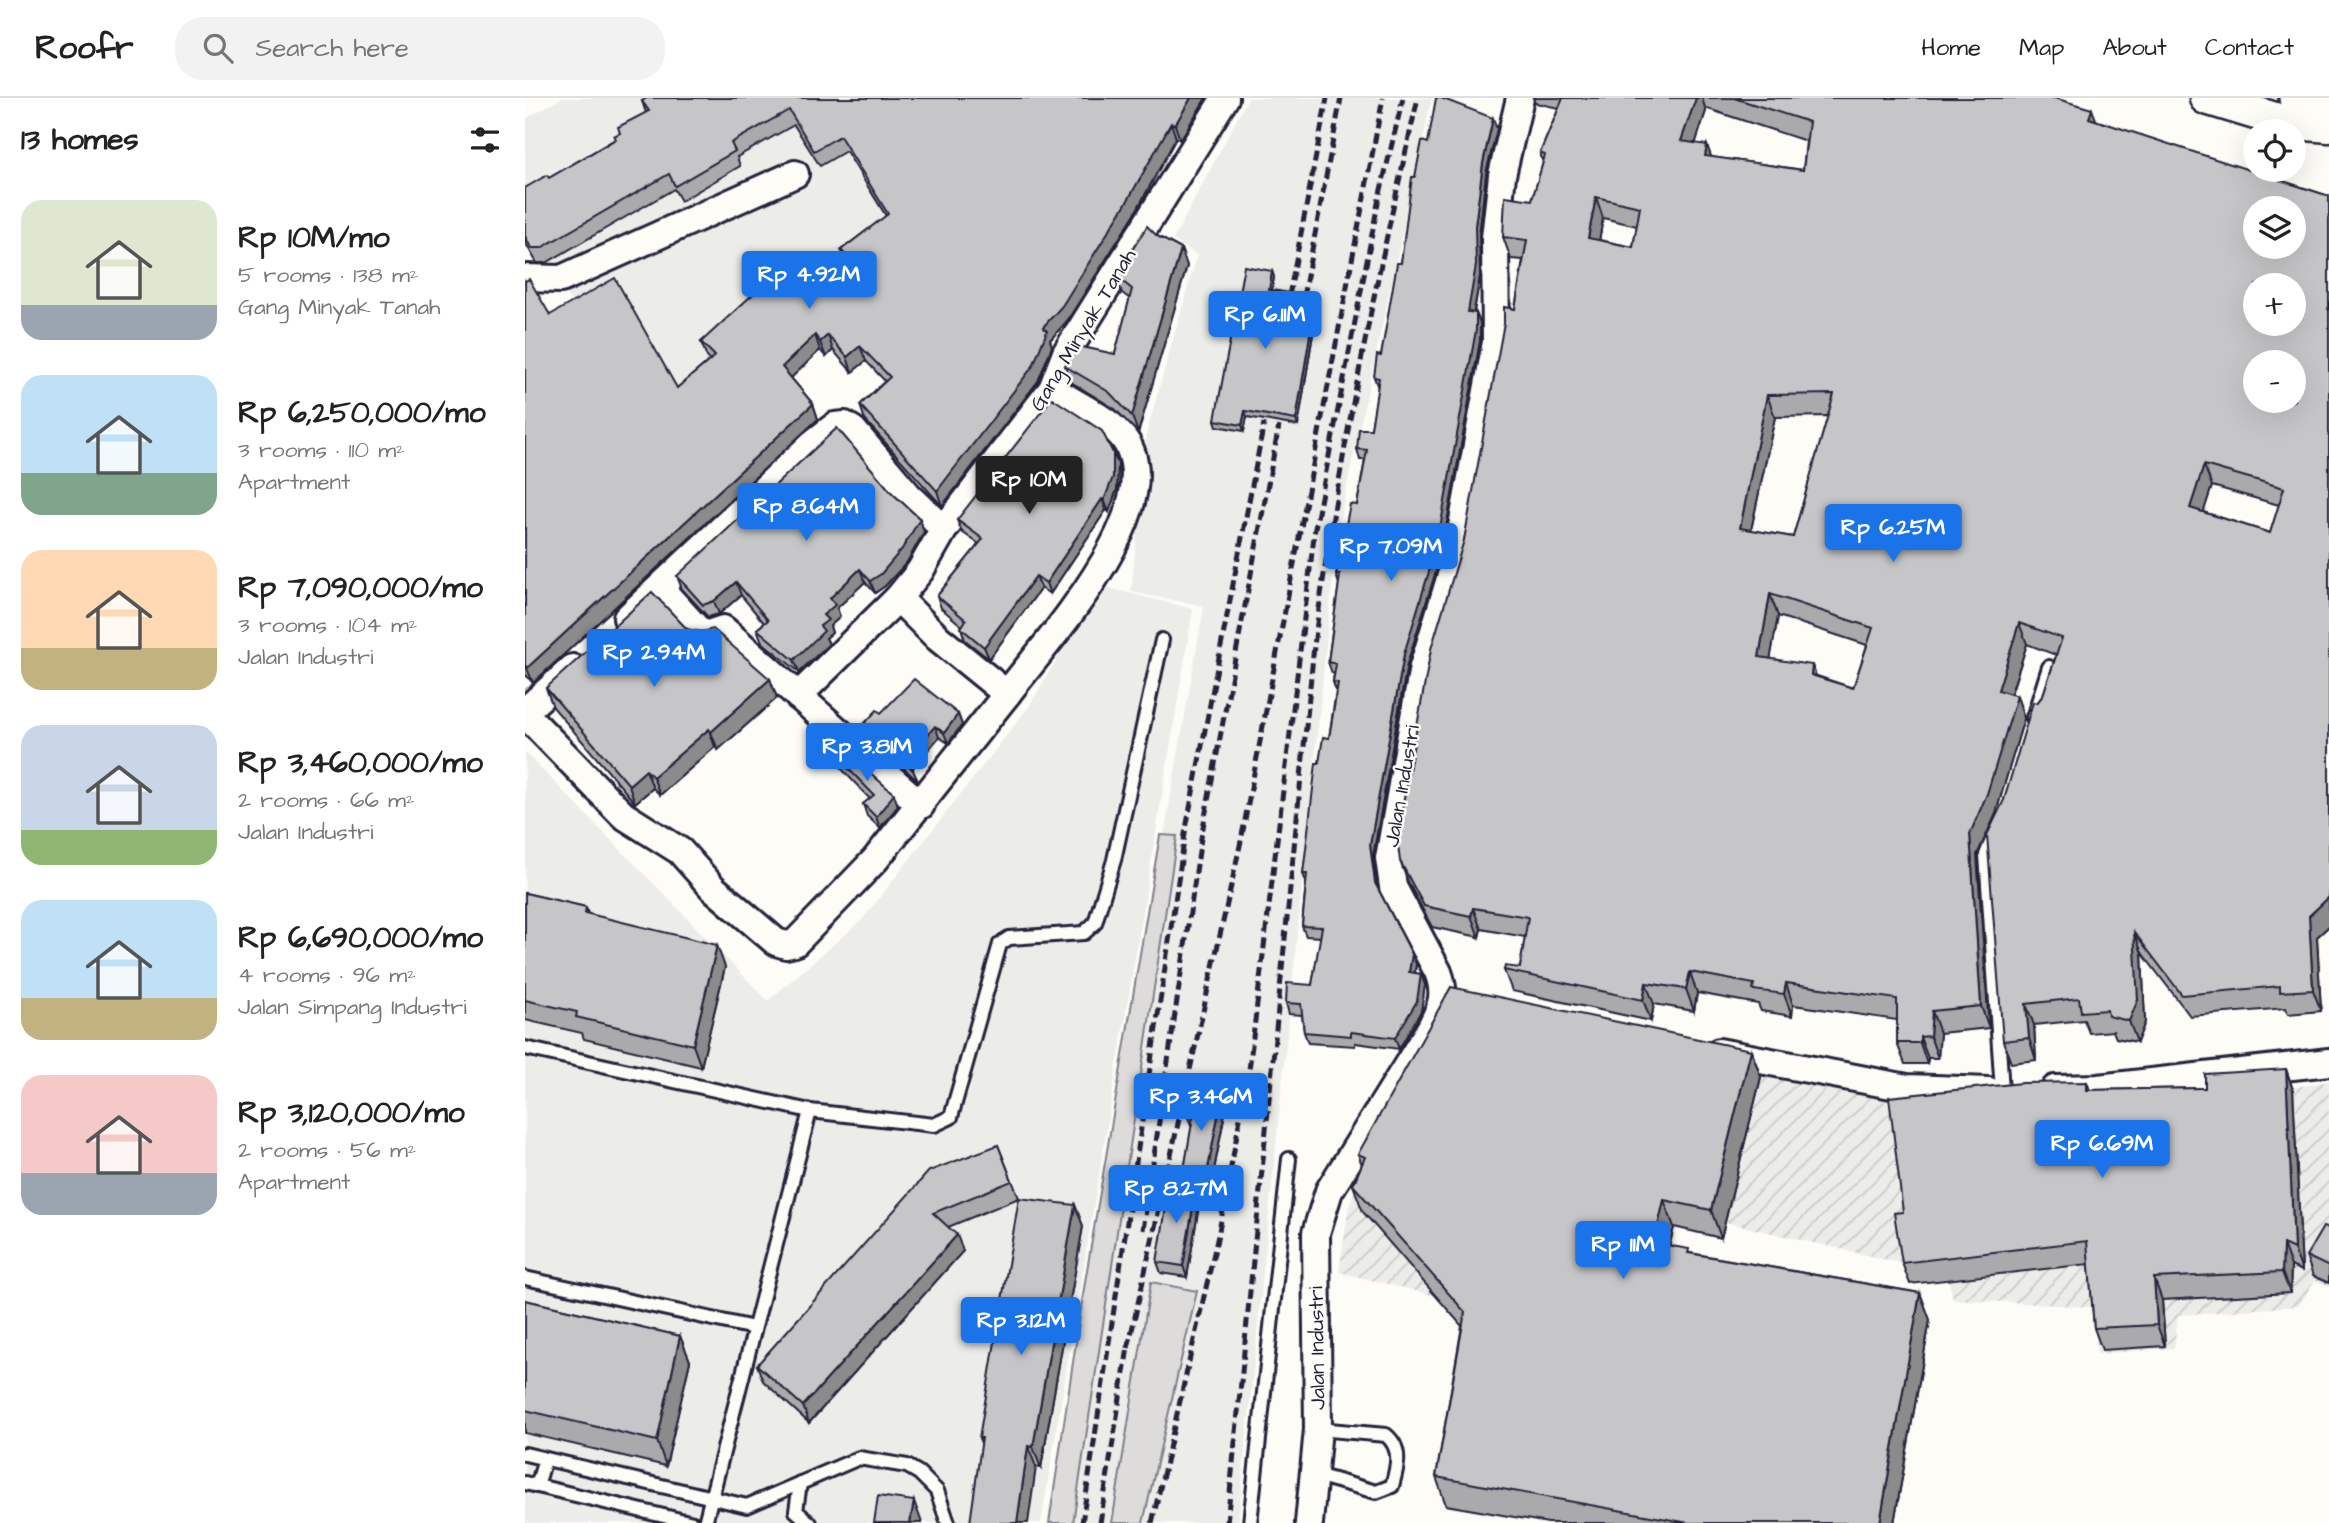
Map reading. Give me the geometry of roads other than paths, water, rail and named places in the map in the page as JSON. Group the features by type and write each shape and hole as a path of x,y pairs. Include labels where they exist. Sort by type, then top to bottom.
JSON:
{"main road":[{"path":"2298,98 2329,114"}],"street":[{"name":"Gang Minyak Tanah","path":"798,696 898,597 920,571 944,529 1052,389 1066,354 1225,98"},
{"name":"Jalan Industri","path":"1309,1523 1318,1429 1316,1233 1329,1191 1430,1029 1444,993 1438,972 1393,887 1389,858 1423,667 1456,559 1496,342 1495,237 1503,175 1520,98"},
{"path":"2206,98 2285,122 2329,126"},
{"path":"525,278 561,279 795,174"},
{"path":"591,651 525,713 623,815 680,851 713,888 776,942 786,945 795,943 825,915 921,805 1095,576 1125,524 1134,496 1136,473 1132,456 1120,433 1052,389"},
{"path":"611,633 811,444 835,426 845,425 853,430 909,496 944,529"},
{"path":"660,589 701,633 705,635 723,629 921,805"},
{"path":"898,597 938,638 1007,694"},
{"path":"1444,993 1470,999"},
{"path":"1693,1046 1907,1088 2002,1091 2098,1088 2329,1062"}],"lane":[{"path":"525,1048 810,1111 934,1125 951,1117 1000,944 1009,937 1084,933 1095,923 1114,860 1162,640"},
{"path":"2030,730 2049,667"},
{"path":"2002,1091 1986,855 2003,819"},
{"path":"705,1523 810,1111"},
{"path":"1250,1523 1289,1159"},
{"path":"525,1278 754,1328"},
{"path":"1313,1474 1376,1492 1392,1486 1397,1468 1398,1452 1386,1435 1318,1429"},
{"path":"525,1454 711,1495 747,1506 859,1458 907,1466 919,1473 937,1491 948,1523"},
{"path":"545,1459 531,1484 693,1523"},
{"path":"800,1483 796,1511 810,1523"}],"railway":[{"path":"1289,296 1327,98"},
{"path":"1303,297 1341,98"},
{"path":"1128,1348 1241,841 1383,98"},
{"path":"1152,1523 1219,1231 1249,1070 1315,528 1379,198 1403,98"},
{"path":"1227,1523 1314,646 1334,508 1359,370 1418,98"},
{"path":"1082,1523 1185,834 1264,423"},
{"path":"1143,1230 1201,838 1279,426"},
{"path":"1100,1523 1129,1341"}]}
